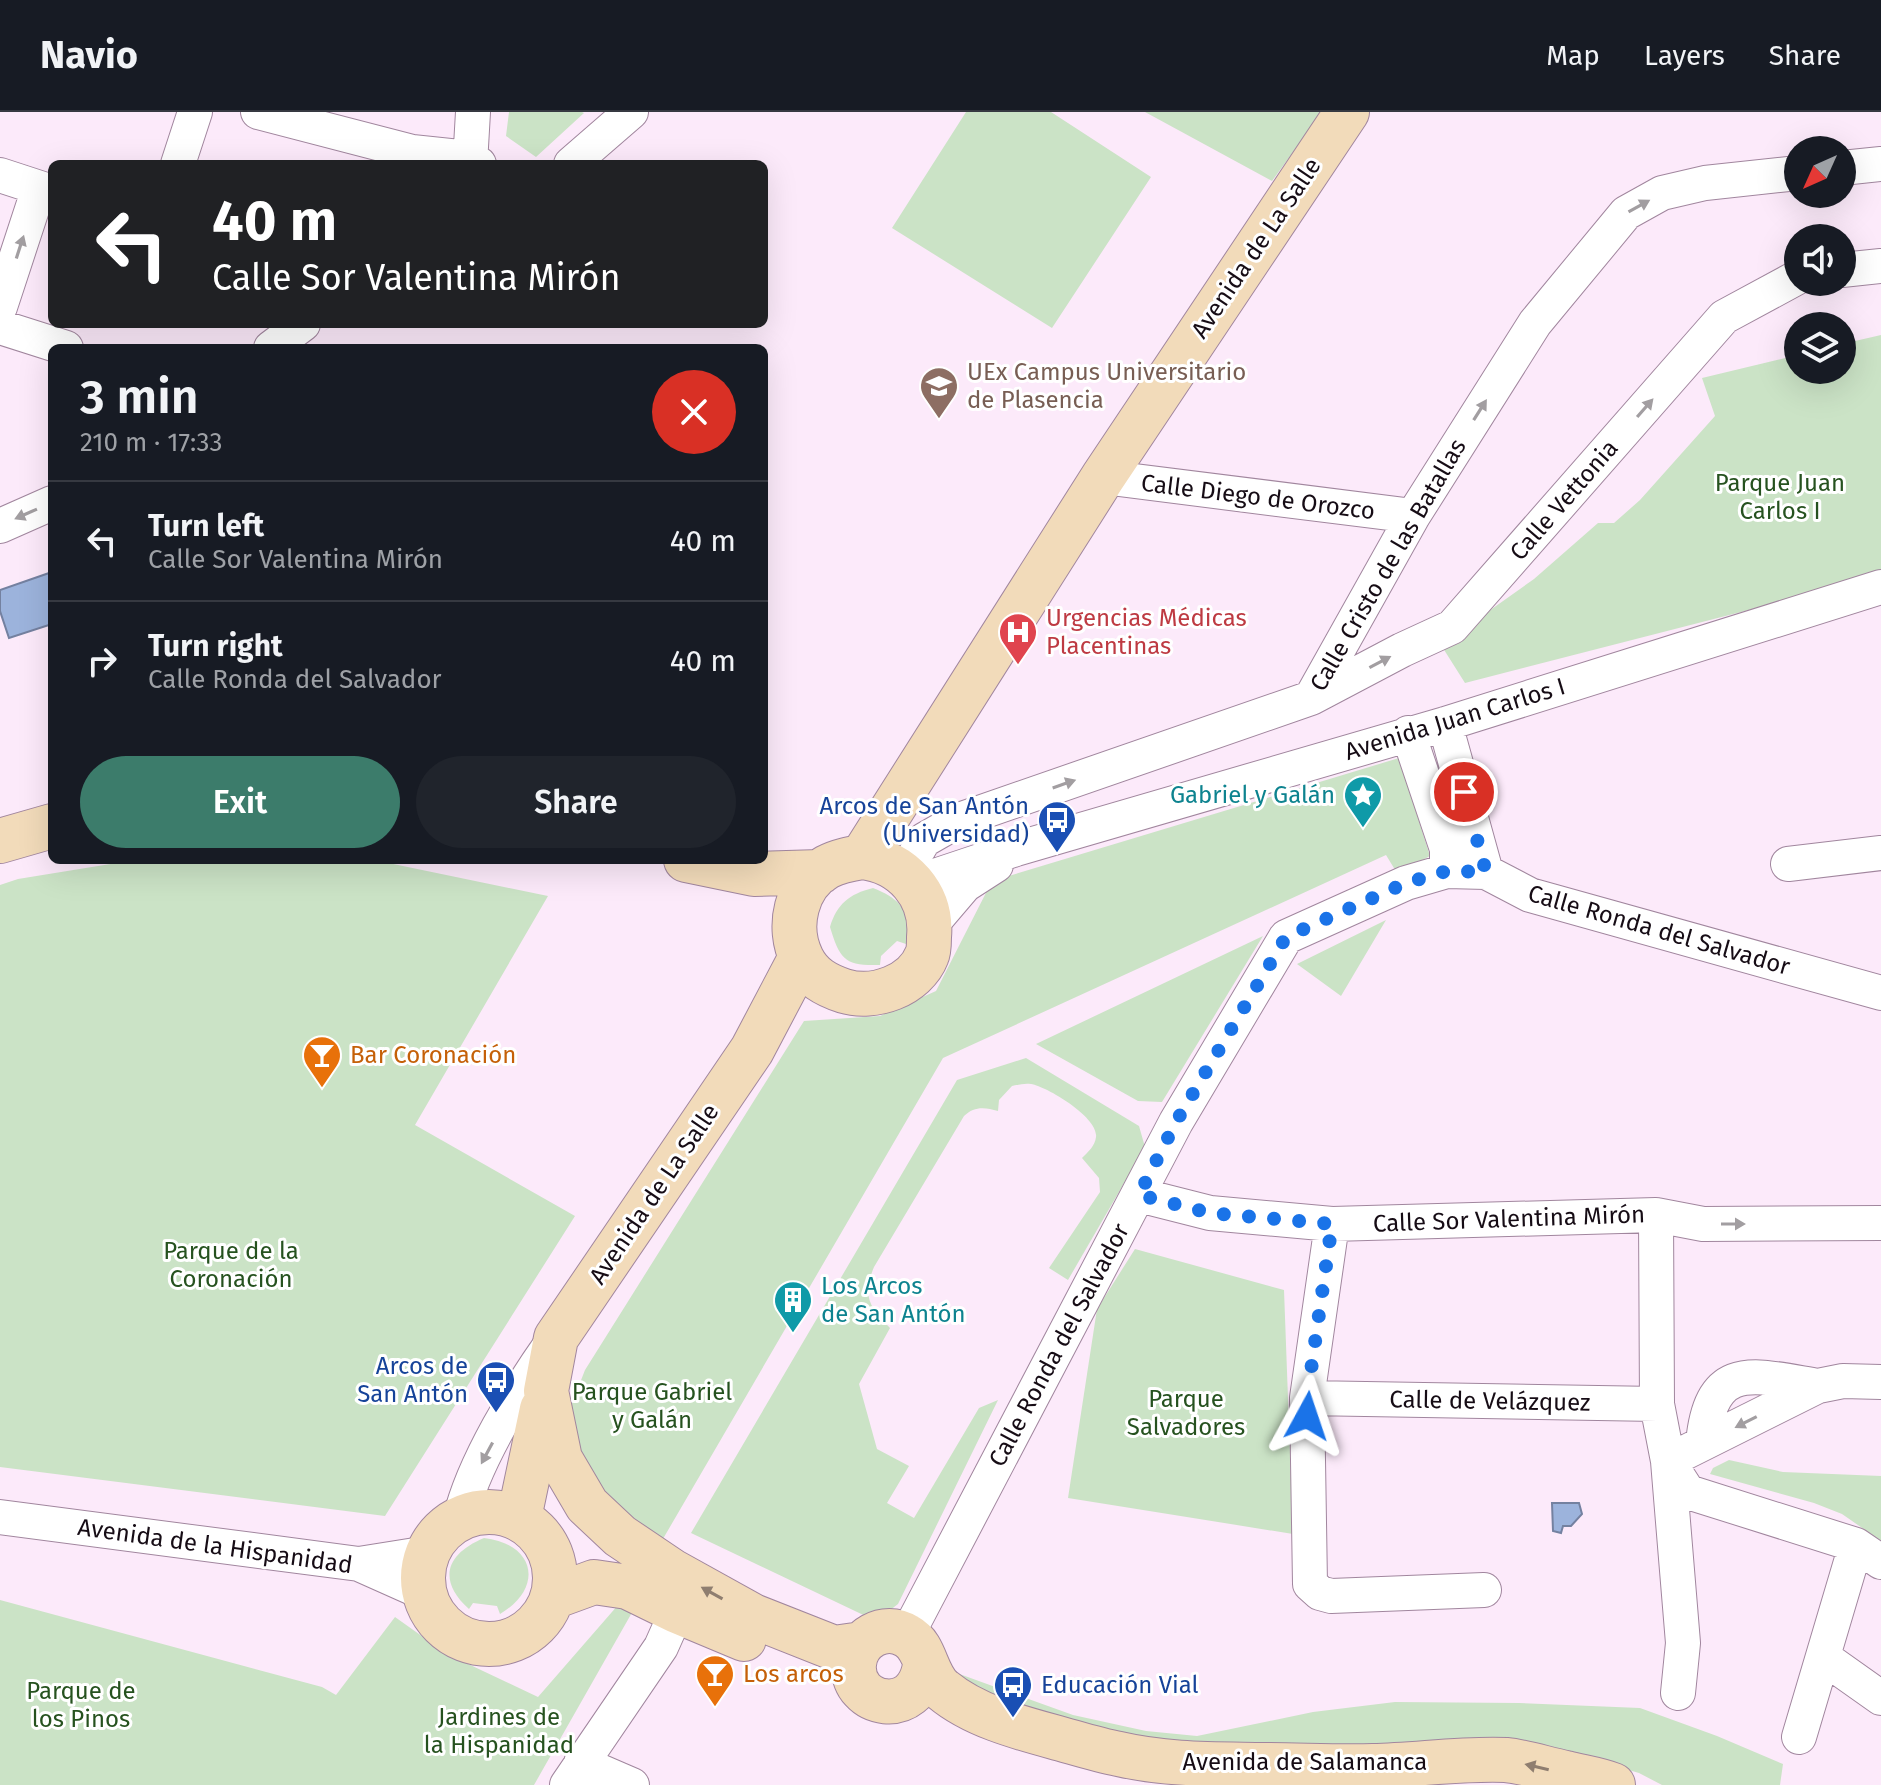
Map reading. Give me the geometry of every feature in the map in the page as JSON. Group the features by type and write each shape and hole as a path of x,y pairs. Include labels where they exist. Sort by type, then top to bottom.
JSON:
{"main road":[{"name":"Avenida de La Salle","path":"893,870 933,748 1103,477 1347,112"},
{"path":"0,841 48,827"},
{"path":"841,861 893,870 927,908 930,926 927,955 900,985 883,992 851,993 812,971 794,921 796,908 812,878 841,861"},
{"path":"705,864 754,874 820,872"},
{"path":"754,874 796,908"},
{"name":"Avenida de La Salle","path":"556,1338 752,1050 812,971"},
{"path":"530,1528 546,1391 556,1338"},
{"path":"546,1391 560,1459 587,1505 620,1536 672,1571 753,1616 834,1648 859,1662 871,1635 895,1631 916,1650 924,1677 918,1689 897,1701"},
{"path":"481,1512 503,1513 530,1528 553,1558 555,1573 553,1597 541,1621 525,1635 506,1643 486,1645 466,1641 447,1630 432,1613 426,1573 446,1527 481,1512"},
{"path":"530,1528 620,1536"},
{"name":"Avenida de Salamanca","path":"553,1597 594,1582 628,1587 730,1634 859,1662 863,1690 873,1698 885,1702 897,1701 983,1733 1081,1763 1177,1783 1221,1785"},
{"name":"Avenida de Salamanca","path":"916,1650 941,1689 983,1714 1119,1755 1188,1764 1370,1766 1507,1760 1613,1785"},
{"name":"Avenida de Salamanca","path":"1408,1785 1499,1785"}],"street":[{"path":"179,160 195,112"},
{"path":"258,112 321,120 412,152 453,160"},
{"path":"468,160 473,112"},
{"path":"576,160 631,112"},
{"path":"1856,167 1881,164"},
{"path":"0,175 46,190 0,307"},
{"name":"Calle Cristo de las Batallas","path":"893,870 924,840 959,820 1311,698 1413,516 1535,323 1626,213 1662,193 1705,183 1784,175"},
{"path":"1856,269 1881,266"},
{"name":"Calle Vettonia","path":"1311,698 1452,627 1724,317 1784,285"},
{"path":"0,327 53,344"},
{"path":"276,344 298,328"},
{"name":"Calle Diego de Orozco","path":"1103,477 1413,516"},
{"path":"0,526 48,505"},
{"name":"Avenida Juan Carlos I","path":"893,870 1027,846 1445,724 1881,587"},
{"path":"1445,724 1486,872"},
{"path":"1408,733 1447,849 1447,871"},
{"name":"Avenida Juan Carlos I","path":"930,926 965,885 1027,846"},
{"path":"1788,864 1881,853"},
{"name":"Calle Ronda del Salvador","path":"916,1650 1088,1287 1176,1122 1286,937 1406,883 1447,871 1486,872 1530,895 1881,993"},
{"name":"Calle Sor Valentina Mirón","path":"1139,1195 1210,1213 1332,1224 1656,1215 1703,1224 1881,1223"},
{"path":"1656,1215 1657,1404 1668,1461 1683,1643 1678,1693"},
{"path":"1332,1224 1307,1398 1310,1584 1320,1593 1331,1596 1484,1590"},
{"path":"460,1519 466,1494 525,1381 556,1338"},
{"path":"1668,1461 1818,1386 1843,1381 1881,1382"},
{"name":"Calle de Velázquez","path":"1307,1398 1657,1404"},
{"path":"1668,1461 1688,1492 1868,1553 1823,1657 1799,1737"},
{"name":"Avenida de la Hispanidad","path":"0,1517 426,1573"},
{"path":"632,1785 574,1774 661,1647 677,1611"},
{"path":"1823,1657 1881,1698"}],"green space":[{"path":"509,112 584,113 536,157 506,136"},
{"path":"966,112 1051,112 1151,177 1052,328 892,228"},
{"path":"1145,112 1322,112 1272,181"},
{"name":"Parque Juan Carlos I","path":"1881,335 1881,576 1465,683 1441,645 1534,579 1598,523 1614,523 1640,500 1715,416 1702,378 1784,358 1784,384 1856,384 1856,341"},
{"name":"Parque Gabriel y Galán","path":"1399,758 1430,856 1397,873 1386,855 943,1058 660,1544 594,1488 567,1416 585,1370 804,1021 880,1016 936,991 992,881"},
{"name":"Parque de la Coronación","path":"110,864 393,864 548,896 415,1125 575,1216 385,1516 0,1467 0,885 18,879"},
{"path":"873,888 892,897 903,908 907,923 906,944 897,941 881,956 880,965 859,964 846,959 837,947 830,927 845,901"},
{"path":"1386,920 1341,996 1297,964"},
{"path":"1263,936 1162,1102 1138,1101 1036,1044"},
{"path":"1026,1058 1139,1126 1145,1147 1068,1280 1049,1268 1100,1192 1099,1178 1082,1158 1094,1143 1095,1129 1071,1104 1049,1091 1031,1084 1012,1086 999,1100 998,1111 980,1108 964,1116 874,1267 868,1294 877,1314 890,1328 859,1384 877,1449 909,1466 887,1503 914,1518 979,1408 998,1400 898,1604 876,1621 691,1533 957,1080"},
{"name":"Parque Salvadores","path":"1135,1249 1284,1290 1293,1534 1068,1498 1097,1309"},
{"path":"1729,1460 1783,1472 1881,1476 1881,1541 1842,1514 1814,1503 1710,1474 1713,1468"},
{"path":"484,1538 515,1549 528,1568 528,1580 523,1592 514,1604 500,1614 497,1606 473,1603 469,1609 452,1588 450,1569 454,1560 471,1544"},
{"name":"Parque de los Pinos","path":"625,1597 638,1602 534,1785 0,1785 0,1600 322,1687 336,1695 395,1617 447,1654 538,1697"},
{"path":"954,1672 1073,1715 1146,1731 1197,1736 1313,1712 1395,1702 1640,1708 1783,1764 1780,1785 1662,1785 1639,1773 1577,1755 1198,1747 1137,1740 965,1689"}],"water":[{"path":"48,573 48,625 9,638 0,611 0,590"},
{"path":"1552,1503 1579,1503 1582,1514 1571,1526 1563,1526 1561,1533 1553,1531"}],"place":[{"name":"UEx Campus Universitario de Plasencia","path":"939,420"},
{"name":"Urgencias Médicas Placentinas","path":"1018,666"},
{"name":"Gabriel y Galán","path":"1363,829"},
{"name":"Arcos de San Antón (Universidad)","path":"1057,854"},
{"name":"Bar Coronación","path":"322,1089"},
{"name":"Los Arcos de San Antón","path":"793,1334"},
{"name":"Arcos de San Antón","path":"496,1414"},
{"name":"Los arcos","path":"715,1708"},
{"name":"Educación Vial","path":"1013,1719"}],"route":[{"path":"1307,1416 1332,1224 1210,1213 1139,1195 1176,1122 1286,937 1406,883 1447,871 1486,872 1464,792"}],"park label":[{"name":"Jardines de la Hispanidad","path":"499,1731"}]}
